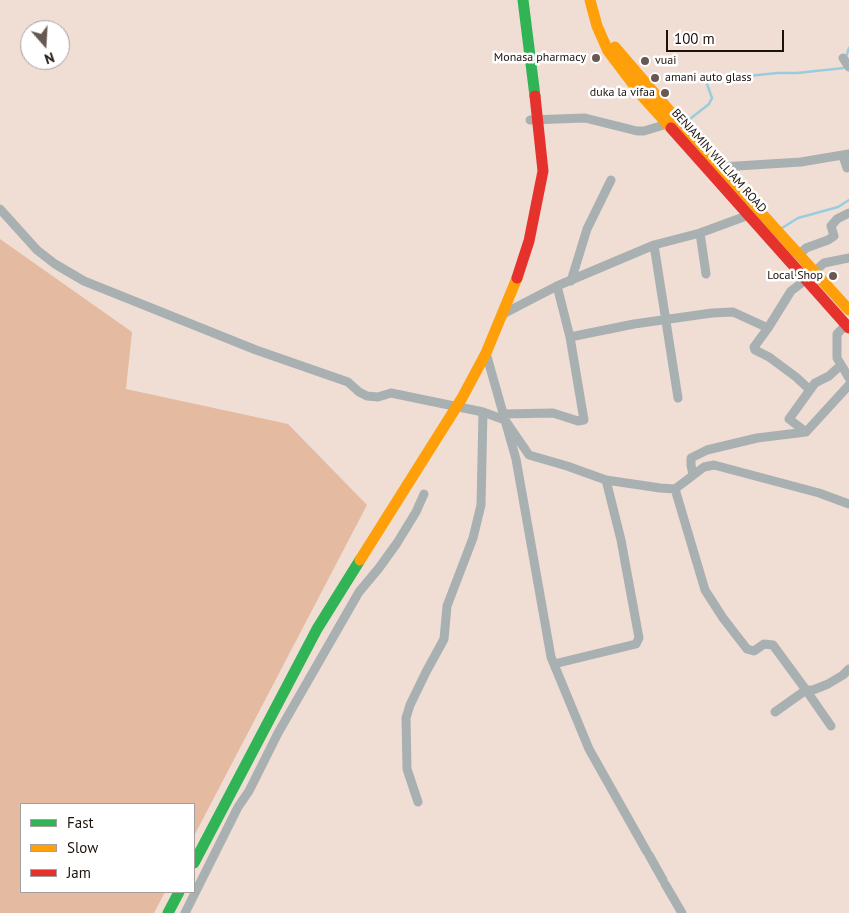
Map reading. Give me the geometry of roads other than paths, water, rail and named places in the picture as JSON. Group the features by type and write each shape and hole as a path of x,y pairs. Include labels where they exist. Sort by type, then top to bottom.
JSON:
{"main road":[{"path":"516,0 534,119"},
{"path":"195,861 317,629 457,406 486,353 503,314 529,242 535,209 534,119 523,0"},
{"name":"BENJAMIN WILLIAM ROAD","path":"590,0 597,26 608,51 642,96 749,215 849,310"},
{"name":"BENJAMIN WILLIAM ROAD","path":"595,0 600,17 615,46 686,130 799,255 848,326"},
{"path":"168,913 178,893"}],"street":[{"path":"534,119 585,118 637,131 644,131 667,124"},
{"path":"721,167 801,162 846,155 847,168"},
{"path":"571,281 587,229 611,180"},
{"path":"0,209 38,250 55,264 84,281 256,350 348,382 359,392 367,396 378,397 392,393 504,417 553,413 578,421 584,420 570,336 558,286"},
{"path":"799,255 806,248 834,236 831,226 837,219 849,213"},
{"path":"503,314 558,286 654,245 700,233 749,215"},
{"path":"700,233 706,274"},
{"path":"654,245 678,398"},
{"path":"810,390 796,377 769,357 755,350 754,347 791,291 824,263 849,258"},
{"path":"570,336 634,324 712,313 733,312 768,328"},
{"path":"848,326 837,334 837,358 849,378"},
{"path":"486,353 516,459 551,657 590,749 682,913"},
{"path":"806,432 789,420 815,382 830,376 841,365"},
{"path":"693,475 690,465 691,458 707,450 757,438 806,432 849,385"},
{"path":"418,802 407,769 406,718 410,705 444,639 447,606 473,538 481,505 483,412"},
{"path":"504,417 529,455 606,480 675,489 704,467 714,465 819,493 849,504"},
{"path":"554,664 636,644 639,638 622,540 606,480"},
{"path":"675,489 705,590 723,618 748,650 754,651 764,644 773,645 831,726"},
{"path":"185,913 278,733 359,592 397,543 416,512 424,494"},
{"path":"775,712 806,690 813,690 828,684 849,669"}],"waterway":[{"path":"846,57 849,48"},
{"path":"686,122 709,104 712,98 707,84 710,80 844,68 844,64"},
{"path":"782,228 798,218 838,207 849,200"}],"place":[{"name":"Monasa pharmacy","path":"596,58"},
{"name":"vuai","path":"645,61"},
{"name":"amani auto glass","path":"655,78"},
{"name":"duka la vifaa","path":"665,93"},
{"name":"Local Shop","path":"833,276"}]}
